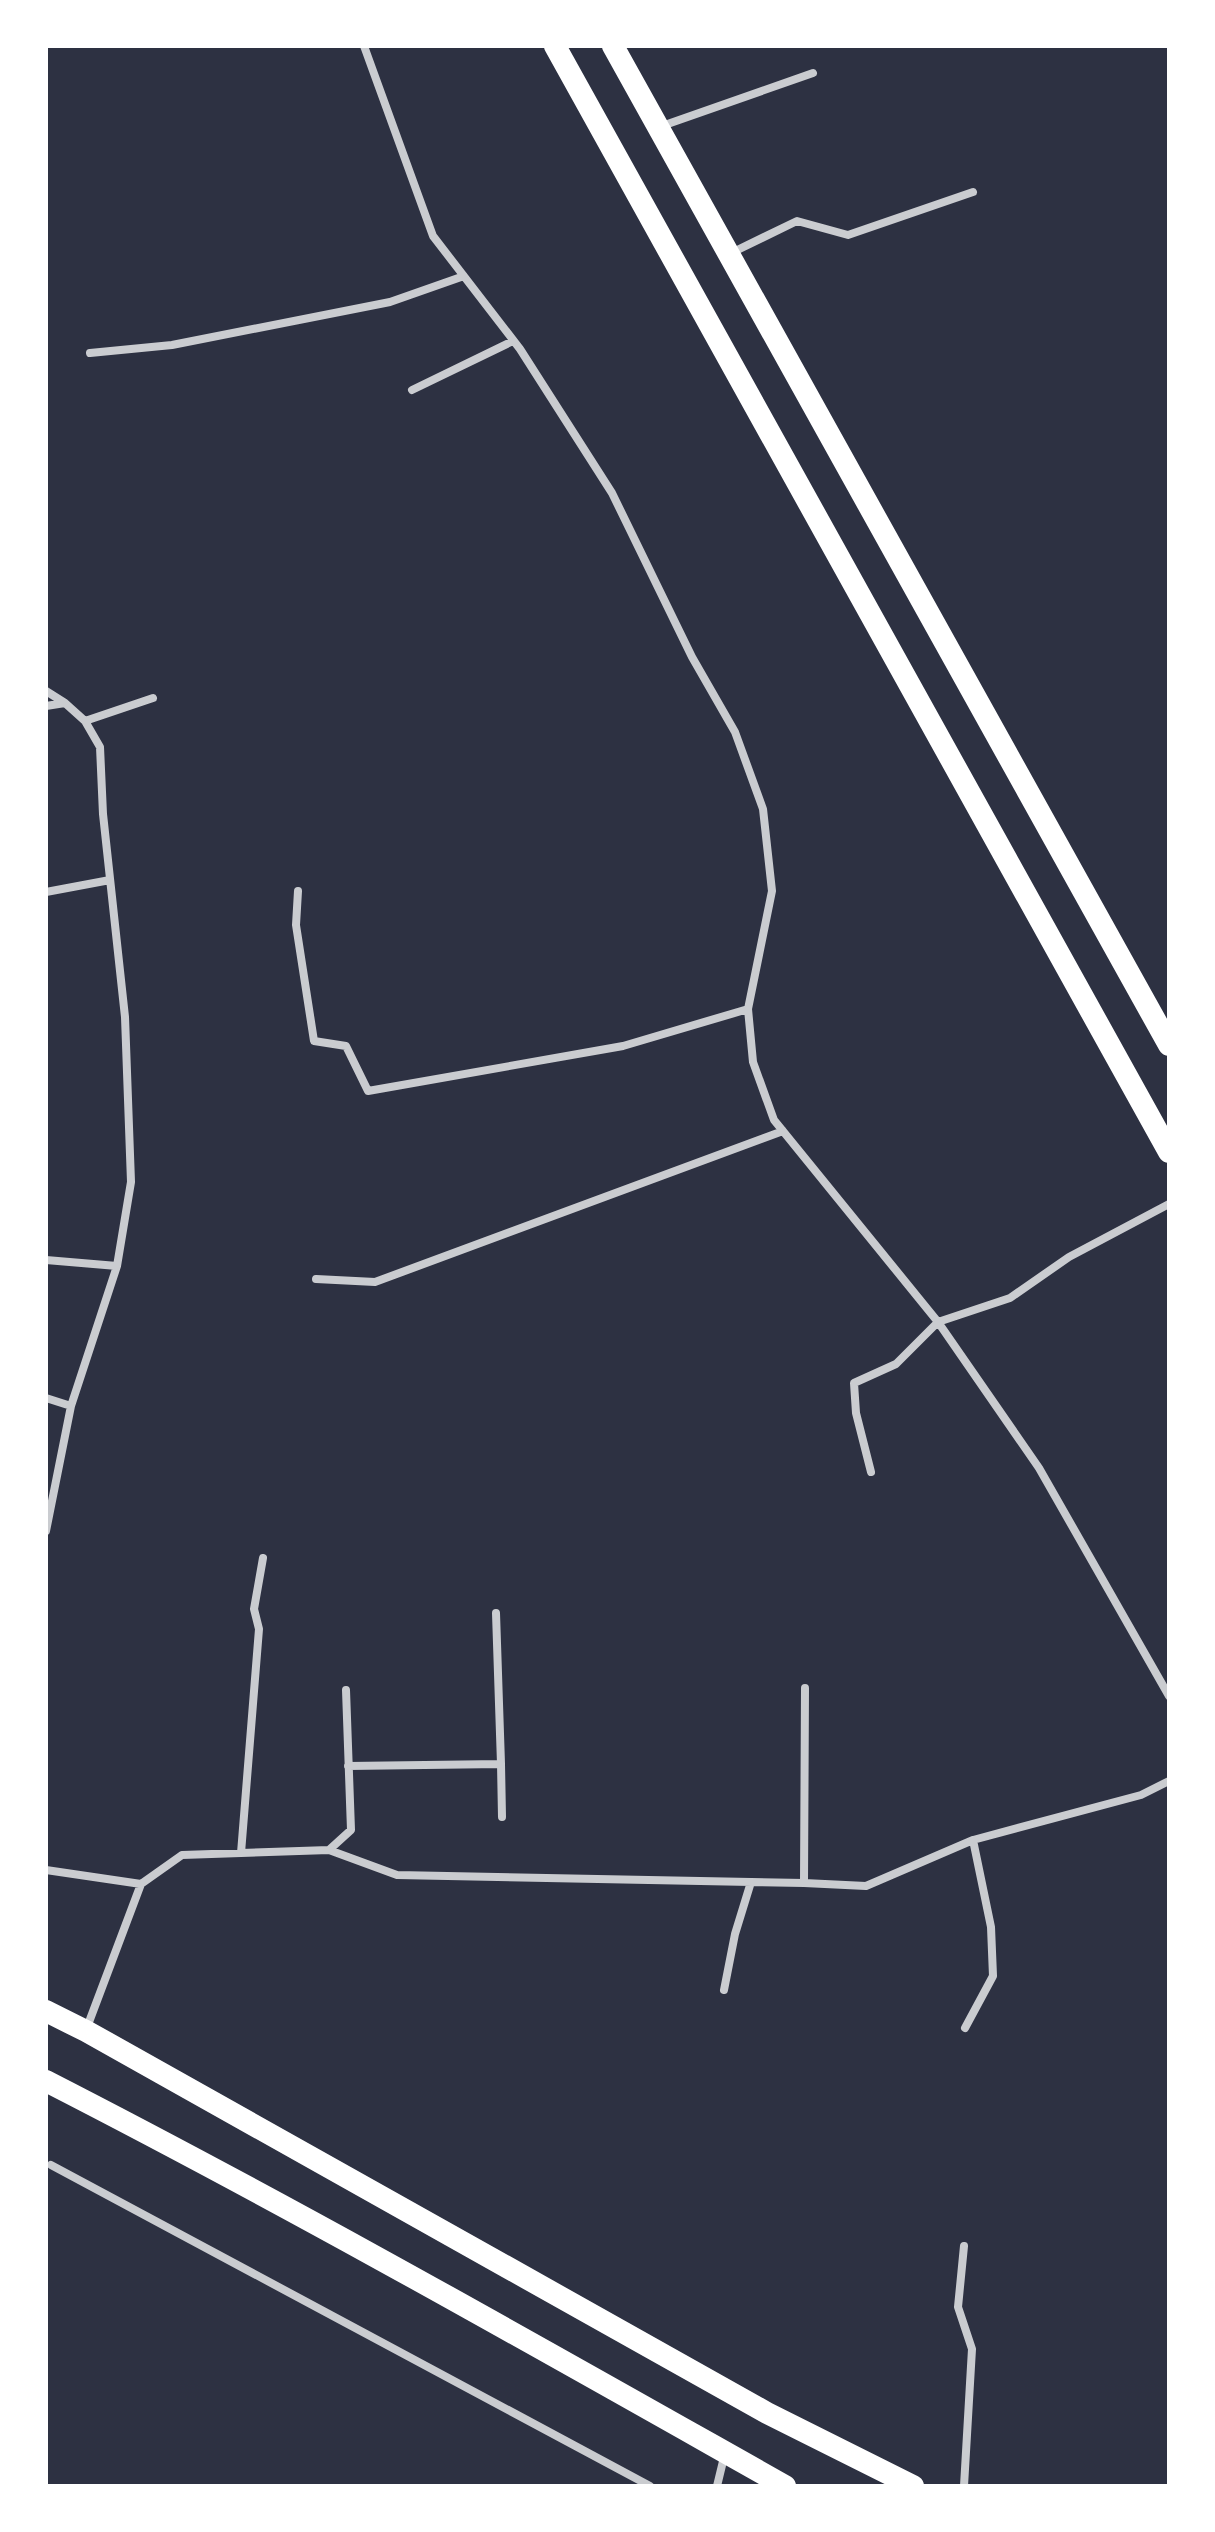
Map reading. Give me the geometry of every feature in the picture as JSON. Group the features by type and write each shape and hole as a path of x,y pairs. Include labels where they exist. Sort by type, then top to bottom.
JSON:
{"highway":[{"path":"555,46 1169,1152"},
{"path":"613,46 1169,1045"},
{"path":"46,2011 767,2413 913,2486"},
{"path":"46,2081 445,2294 785,2486"}],"street":[{"path":"364,46 433,236 513,341 612,493 692,657 735,732 763,809 772,891 748,1009 753,1062 774,1120 938,1322 1039,1468 1169,1696"},
{"path":"658,128 813,73"},
{"path":"729,254 797,221 848,235 973,192"},
{"path":"90,353 172,345 390,302 464,276"},
{"path":"412,390 513,341"},
{"path":"46,691 85,721 100,747 103,814 125,1017 131,1182 117,1266 71,1406 46,1531"},
{"path":"85,721 153,698"},
{"path":"46,706 65,703"},
{"path":"46,892 110,880"},
{"path":"298,891 296,925 314,1041 346,1046 368,1091 623,1046 748,1009"},
{"path":"316,1279 375,1282 783,1131"},
{"path":"871,1472 856,1413 854,1383 896,1364 938,1322 1010,1298 1069,1257 1169,1204"},
{"path":"46,1260 117,1266"},
{"path":"46,1398 71,1406"},
{"path":"241,1853 259,1629 254,1609 263,1558"},
{"path":"496,1613 502,1817"},
{"path":"804,1883 805,1688"},
{"path":"329,1850 351,1830 346,1690"},
{"path":"348,1766 501,1764"},
{"path":"86,2031 141,1884 182,1855 329,1850 397,1875 866,1886 973,1840 1141,1795 1169,1781"},
{"path":"965,2028 993,1976 991,1927 973,1840"},
{"path":"46,1870 141,1884"},
{"path":"724,1990 735,1934 751,1882"},
{"path":"51,2165 650,2486"},
{"path":"964,2246 958,2307 972,2349 964,2486"},
{"path":"717,2486 725,2452"}]}
